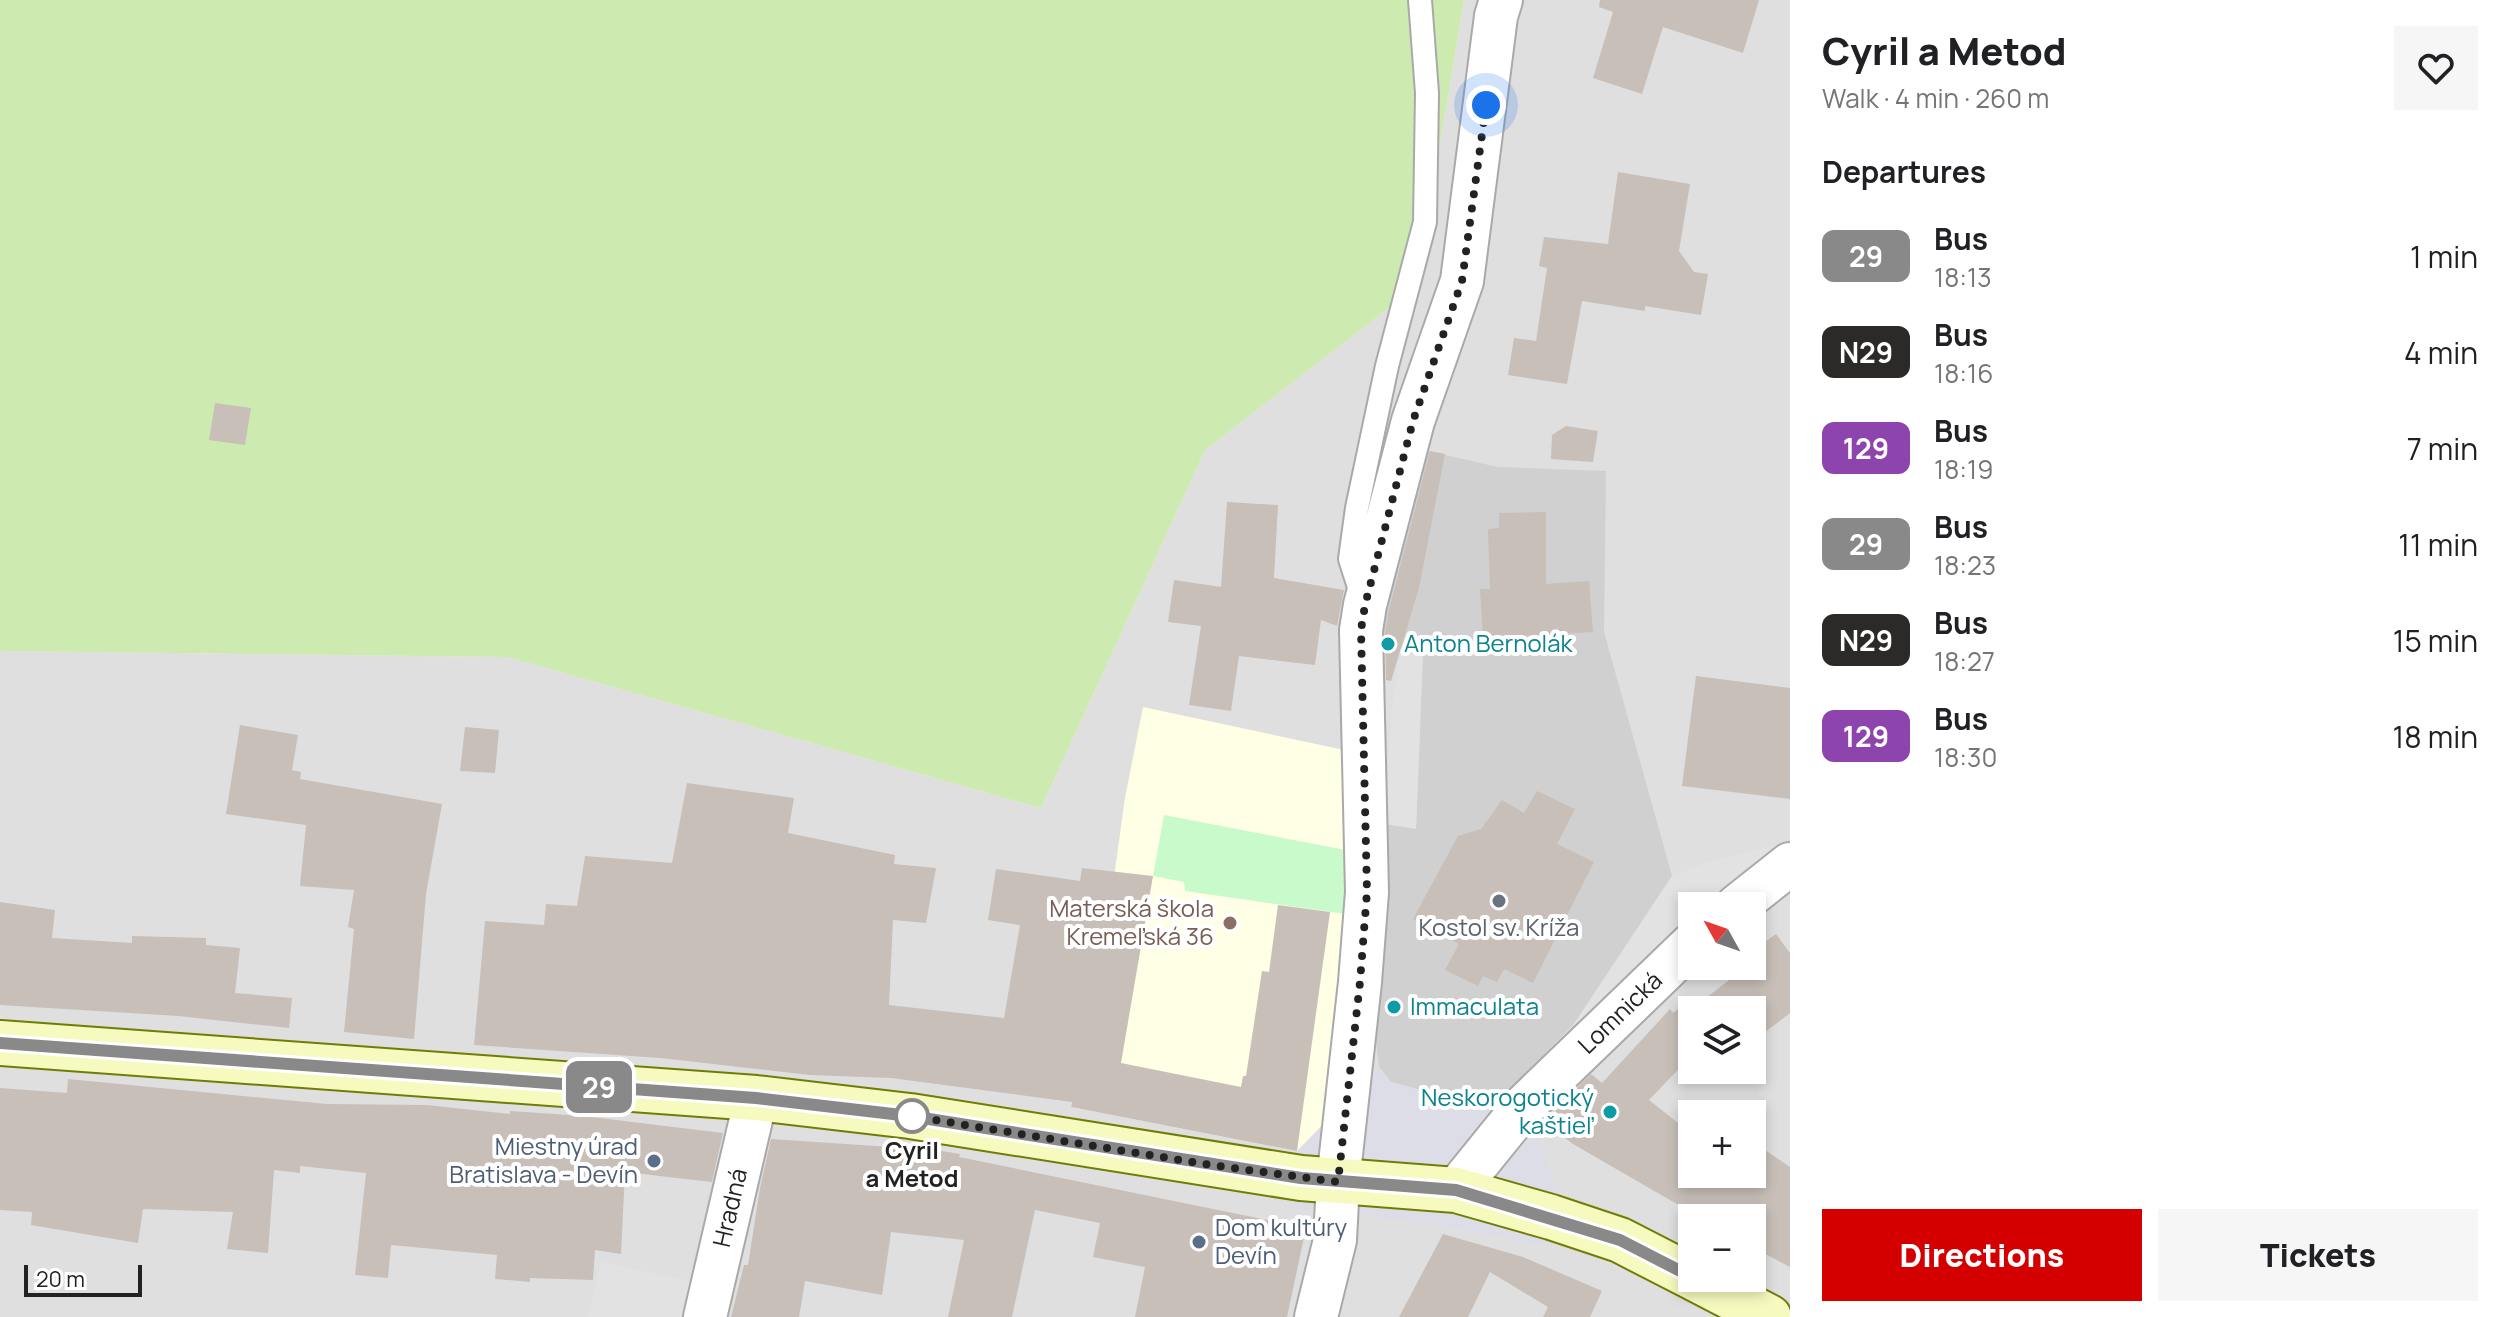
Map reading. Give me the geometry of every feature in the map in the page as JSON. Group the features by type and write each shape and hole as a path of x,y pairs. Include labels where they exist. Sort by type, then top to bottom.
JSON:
{"street":[{"path":"1316,1317 1335,1240 1367,892 1361,630 1413,421 1462,281 1496,16 1501,0"},
{"path":"1755,892 1790,864"},
{"name":"Lomnická","path":"1456,1190 1524,1106 1678,958"},
{"path":"0,1043 756,1098 910,1116 1211,1165 1338,1182 1456,1190 1620,1240 1678,1269"},
{"name":"Hradná","path":"705,1317 756,1098"},
{"path":"1722,1292 1769,1317"}],"lane":[{"path":"1365,605 1350,559 1357,508 1387,366 1425,222 1427,93 1420,0"}],"shaded area":[{"path":"1464,0 1790,0 1790,1317 0,1317 0,651 507,657 1041,808 1205,450 1416,287"},
{"path":"1414,448 1498,467 1606,471 1604,632 1672,876 1574,1024 1510,1089 1487,1097 1460,1101 1391,1082 1379,1067 1374,1023 1385,824 1416,828 1423,652 1401,649 1376,640"},
{"path":"1401,649 1423,651 1416,829 1385,824 1391,715"},
{"name":"Materská škola Kremeľská 36","path":"1143,707 1349,751 1353,931 1330,1127 1297,1151 1071,1107 1109,913 1125,798"},
{"path":"1790,841 1726,892 1678,892 1678,937 1577,1036 1574,1024 1672,876 1706,863"},
{"path":"1379,1067 1391,1082 1460,1101 1487,1097 1510,1089 1524,1106 1560,1193 1542,1245 1441,1226 1293,1208 1301,1178 1297,1151"},
{"path":"601,1262 694,1282 686,1317 588,1317"}],"green space":[{"path":"0,0 1464,0 1416,287 1205,450 1041,808 507,657 0,651"},
{"path":"1164,815 1351,851 1353,915 1185,891 1184,882 1153,876"}],"building":[{"path":"1600,0 1759,0 1743,53 1663,27 1642,94 1593,78 1613,12 1599,7"},
{"path":"1618,172 1690,184 1679,251 1694,272 1708,274 1701,315 1645,306 1645,311 1582,301 1567,384 1508,375 1514,338 1536,341 1547,268 1539,266 1544,237 1608,244"},
{"path":"215,403 251,408 245,445 209,440"},
{"path":"1566,426 1598,431 1593,462 1551,459 1552,435"},
{"path":"1430,451 1445,454 1419,588 1391,681 1386,680 1385,632"},
{"path":"1227,502 1278,505 1274,578 1344,590 1337,626 1321,620 1315,665 1239,656 1231,711 1189,705 1201,626 1168,622 1174,580 1221,587"},
{"path":"1546,512 1546,584 1589,581 1593,632 1483,638 1480,589 1490,589 1488,529 1499,528 1499,513"},
{"path":"1696,676 1790,688 1790,799 1682,786"},
{"path":"240,725 298,735 292,770 301,772 300,779 442,804 426,894 414,1039 344,1032 354,929 348,927 354,890 300,886 306,825 226,814"},
{"path":"465,727 499,730 495,773 460,771"},
{"path":"687,783 794,798 788,833 895,855 894,864 936,868 926,923 893,920 889,1005 1004,1018 1020,925 988,920 996,869 1080,881 1082,868 1153,876 1121,1063 1241,1087 1243,1076 1246,1076 1262,971 1269,972 1278,905 1330,912 1297,1151 1071,1107 1072,1102 891,1078 810,1075 660,1058 474,1045 485,921 544,925 546,904 577,906 585,856 672,863"},
{"name":"Kostol sv. Kríža","path":"1537,791 1575,809 1557,844 1594,862 1533,983 1504,969 1497,982 1483,976 1478,986 1445,970 1459,944 1413,919 1458,836 1481,829 1502,800 1524,813"},
{"path":"0,902 55,910 52,938 132,943 132,936 206,938 206,945 240,948 235,993 292,998 289,1028 178,1016 0,1005"},
{"name":"Neskorogotický kaštieľ","path":"1776,934 1790,953 1790,1013 1766,1031 1766,996 1709,996 1729,980 1766,980 1766,941"},
{"name":"Neskorogotický kaštieľ","path":"1670,1009 1673,1013 1678,1009 1678,1070 1649,1100 1678,1123 1678,1188 1766,1188 1766,1151 1790,1167 1790,1267 1766,1254 1766,1204 1678,1205 1573,1144 1547,1124 1562,1102 1591,1074 1602,1083"},
{"path":"68,1079 327,1104 427,1105 510,1114 510,1111 583,1116 723,1133 712,1182 625,1172 621,1254 595,1250 593,1280 530,1278 530,1282 495,1279 497,1255 391,1245 388,1278 355,1275 366,1173 300,1166 300,1173 274,1170 268,1253 227,1249 233,1212 143,1209 138,1243 31,1225 32,1212 0,1210 0,1088 67,1093"},
{"path":"771,1139 906,1148 906,1145 1306,1228 1287,1317 1135,1317 1145,1267 1093,1257 1100,1223 1035,1210 1012,1317 948,1317 964,1240 891,1232 882,1295 805,1281 799,1317 731,1317 744,1265 748,1265"},
{"path":"1443,1234 1523,1257 1602,1291 1590,1317 1543,1317 1548,1307 1490,1272 1468,1317 1399,1317"}],"bus line":[{"name":"29","path":"0,1043 756,1098 910,1116 1301,1178 1456,1190 1620,1240 1678,1270"}],"place":[{"name":"Anton Bernolák","path":"1388,644"},
{"name":"Kostol sv. Kríža","path":"1499,901"},
{"name":"Materská škola Kremeľská 36","path":"1230,923"},
{"name":"Immaculata","path":"1394,1007"},
{"name":"Neskorogotický kaštieľ","path":"1610,1112"},
{"name":"Cyril a Metod","path":"912,1116"},
{"name":"Miestny úrad Bratislava - Devín","path":"654,1161"},
{"name":"Dom kultúry Devín","path":"1199,1242"}],"route":[{"path":"912,1116 1211,1165 1338,1182 1367,892 1361,630 1413,421 1462,281 1486,105"}]}
